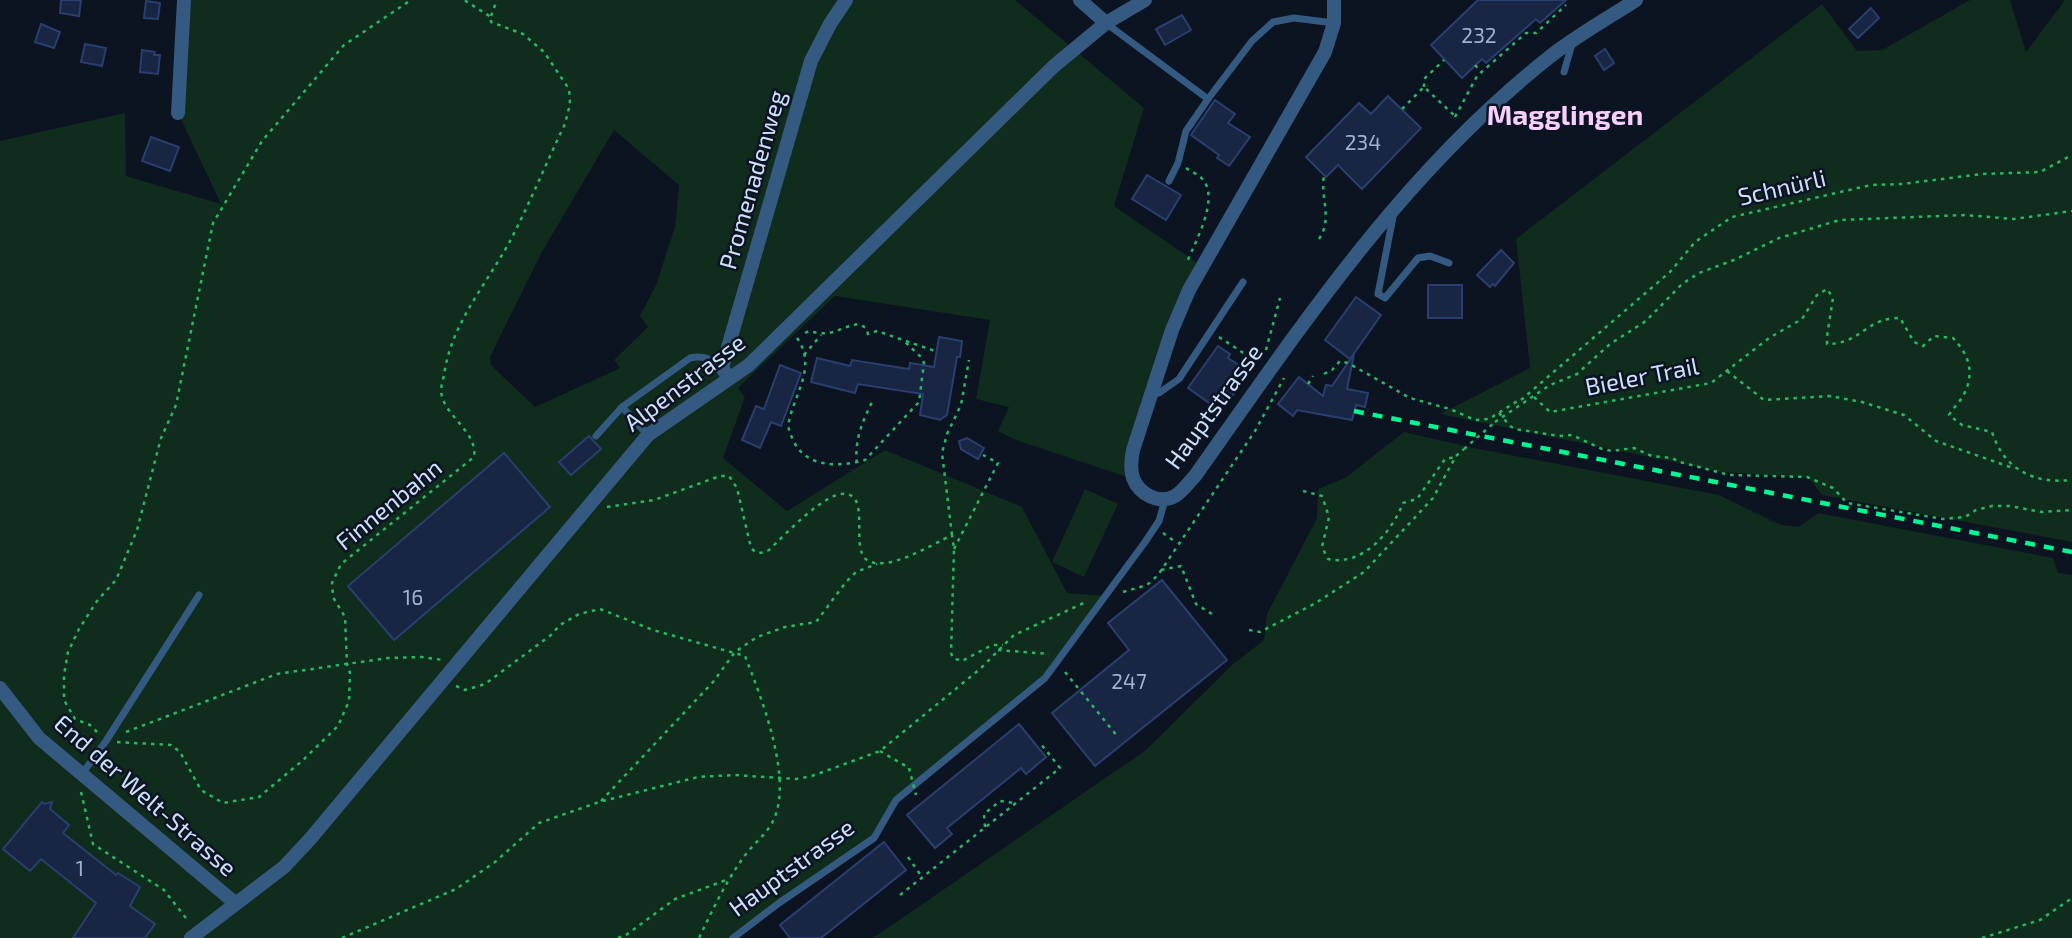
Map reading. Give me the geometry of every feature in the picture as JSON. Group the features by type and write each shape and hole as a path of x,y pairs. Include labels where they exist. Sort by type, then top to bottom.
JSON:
{"street":[{"path":"178,113 184,0"},
{"name":"Promenadenweg","path":"726,373 811,61 846,0"},
{"path":"1080,0 1106,23"},
{"name":"Alpenstrasse","path":"194,935 284,867 311,838 648,435 726,373 749,365 1054,66 1106,23 1145,0"},
{"name":"Hauptstrasse","path":"1334,0 1334,23 1318,66 1189,290 1172,330 1133,450 1133,479 1147,495 1165,500 1175,496 1195,476 1271,368 1395,206 1448,148 1512,89 1573,40 1636,0"},
{"name":"End der Welt-Strasse","path":"0,688 39,738 235,904"}],"lane":[{"path":"1170,181 1178,163 1186,131 1252,41 1273,22 1294,19 1334,23"},
{"path":"1106,23 1208,99"},
{"path":"1564,72 1573,40"},
{"path":"1395,206 1378,294 1385,298 1418,258 1430,256 1449,263"},
{"path":"1151,392 1159,393 1179,379 1243,282"},
{"path":"596,436 622,407 690,358 709,358 726,373"},
{"path":"622,407 648,435"},
{"name":"Hauptstrasse","path":"733,938 874,838 895,800 1045,678 1056,660 1108,596 1159,521 1165,500"},
{"path":"82,774 199,595"}],"path":[{"path":"411,0 344,45 262,141 214,223 176,405 161,438 137,530 116,580 97,601 68,652 64,700 75,719 90,725 106,741 277,674 422,657 456,662"},
{"name":"Finnenbahn","path":"106,741 171,745 180,752 201,790 223,803 259,797 338,726 349,701 350,673 347,664 345,617 333,597 332,583 341,564 474,457 475,451 470,438 451,414 441,392 445,365 456,331 510,241 565,124 570,104 569,89 544,52 523,34 491,22 491,17 464,0"},
{"path":"491,17 498,0"},
{"path":"1455,117 1476,76 1526,33 1536,33 1566,5"},
{"path":"1402,109 1424,87 1424,79 1444,60"},
{"path":"1475,65 1481,72"},
{"path":"1424,87 1461,122"},
{"name":"Schnürli","path":"1501,415 1670,272 1695,242 1732,217 1871,185 1982,174 2039,172 2072,155"},
{"path":"1178,163 1202,179 1208,194 1205,217 1185,265"},
{"path":"1319,239 1327,224 1323,202 1324,175"},
{"path":"1324,374 1340,361 1348,363 1410,398 1450,409 1475,420 1489,419 1534,397 1550,385 1577,374 1610,344 1646,321 1682,284 1699,273 1780,238 1840,220 1965,215 2014,219 2072,211"},
{"name":"Bieler Trail","path":"1534,397 1550,412 1711,383 1769,338 1802,319 1817,295 1826,289 1833,298 1827,344 1847,341 1883,320 1900,317 1914,342 1923,346 1934,336 1953,338 1970,363 1971,377 1962,397 1949,415 1962,425 1992,432 1997,450 2016,469"},
{"path":"1271,368 1264,363 1263,357 1280,298"},
{"path":"905,342 924,363 919,402 865,460 857,463 816,463 800,454 788,423 805,375 804,355 796,337 809,331 821,335 836,333 859,324 866,328 868,334 877,331 935,351"},
{"path":"804,355 821,335"},
{"path":"1219,337 1251,358 1243,369"},
{"path":"969,360 961,405 947,434 942,453 954,549 951,653 953,658 962,661 992,645 1003,645"},
{"path":"1727,371 1764,400 1830,396 1862,402 1904,415 1936,441 2040,480 2072,480"},
{"path":"1308,384 1314,376"},
{"path":"1119,593 1147,585 1161,570 1255,431 1282,388 1284,378"},
{"path":"857,463 855,451 861,424 873,400"},
{"path":"1521,400 1525,402"},
{"path":"1249,630 1260,632 1314,604 1364,572 1433,498 1456,456 1501,415"},
{"path":"1501,415 1516,429 1559,436 1572,435 1607,450 1634,448 1651,456 1675,458 1680,462 1718,473 1807,477 1833,488 1847,503 1931,517 1965,517 1976,510 1992,506 2010,506 2041,512 2072,510"},
{"path":"954,549 998,463 983,455"},
{"path":"1303,491 1322,496 1329,517 1322,547 1328,559 1341,562 1370,548 1388,532 1403,503 1417,499 1445,459 1456,456"},
{"path":"604,507 654,500 729,476 737,488 751,548 755,553 762,553 769,550 830,497 850,495 855,499 859,511 861,551 864,558 880,563"},
{"path":"1163,533 1178,544"},
{"path":"599,802 713,682 735,652 757,637 785,627 816,622 830,601 856,572 914,554 951,534"},
{"path":"1161,570 1181,566 1196,604 1215,616"},
{"path":"342,938 456,889 495,862 539,823 599,802 698,777 734,775 779,779 812,775 880,751 980,669 1014,635 1086,602 1108,596"},
{"path":"448,683 465,690 485,684 560,625 579,614 600,609 653,630 745,656 769,716 780,802 773,822 743,857 699,938"},
{"path":"998,650 1048,653 1118,737"},
{"path":"900,895 1060,768 1041,744"},
{"path":"880,751 909,768 916,795"},
{"path":"82,774 81,790 93,844 164,890 194,935"},
{"path":"985,827 984,814 989,808 1000,801 1016,803"},
{"path":"908,857 922,877"},
{"path":"618,938 675,899 730,879"},
{"path":"1982,938 2040,920 2072,898"}],"green space":[{"path":"184,0 1015,0 1144,108 1114,206 1202,266 1151,392 1133,479 1016,440 998,431 1009,407 976,399 990,320 835,296 738,388 745,397 723,458 787,511 885,450 1022,507 1067,593 1107,596 1057,663 896,800 874,838 733,938 0,938 0,141 125,113 126,176 221,204 178,113","holes":["614,130 679,185 675,227 656,285 640,316 648,327 614,360 620,368 535,407 491,365 490,357 542,252"]},
{"path":"1970,0 2010,0 2026,52 2065,0 2072,0 2072,542 1822,495 1809,478 1722,472 1440,414 1530,368 1516,239 1822,4 1857,51 1882,50"},
{"path":"1404,432 1719,495 1781,525 1799,527 1818,513 2053,558 2058,573 2072,575 2072,938 873,938 1146,750 1232,665 1264,640 1267,614 1317,518 1318,489 1345,478"},
{"path":"1085,489 1118,504 1084,577 1052,562"}],"building":[{"path":"61,0 81,0 79,16 60,13"},
{"path":"1478,0 1566,0 1540,23 1536,19 1486,63 1482,59 1462,78 1431,45"},
{"path":"146,1 160,3 158,19 144,18"},
{"path":"1871,8 1879,18 1858,38 1849,29"},
{"path":"1182,15 1191,30 1165,45 1156,29"},
{"path":"41,24 60,32 54,48 35,42"},
{"path":"85,44 106,48 102,66 81,62"},
{"path":"1605,49 1614,63 1604,70 1595,56"},
{"path":"142,50 160,55 158,74 140,72"},
{"path":"1388,96 1421,128 1362,189 1338,165 1326,177 1306,157 1359,103 1371,114"},
{"path":"1215,100 1235,114 1228,123 1250,137 1229,166 1217,158 1219,155 1191,135"},
{"path":"151,137 179,147 170,171 142,161"},
{"path":"1147,175 1181,195 1166,220 1132,199"},
{"path":"1501,250 1514,263 1495,286 1493,284 1490,287 1477,275"},
{"path":"1428,285 1462,285 1462,318 1428,318"},
{"path":"1356,297 1381,315 1350,359 1325,340"},
{"path":"939,337 962,341 947,415 940,420 920,415 923,394 858,384 855,393 811,382 817,358 850,366 852,360 909,369 910,363 934,367"},
{"path":"1218,346 1230,354 1228,358 1240,366 1233,376 1242,382 1228,402 1218,396 1212,405 1188,388"},
{"path":"1354,354 1347,389 1368,393 1365,407 1356,405 1352,420 1297,410 1293,416 1278,404 1299,377 1323,396 1326,385 1332,386"},
{"path":"780,365 801,373 781,426 771,422 760,448 742,440 756,406 764,409"},
{"path":"589,436 601,449 571,475 559,462"},
{"path":"967,438 984,448 978,459 961,449 959,441"},
{"path":"504,453 550,507 394,640 348,586"},
{"path":"1162,580 1227,660 1095,766 1052,713 1129,650 1108,623"},
{"path":"1019,724 1046,757 1026,774 1021,768 947,828 952,834 935,848 907,815"},
{"path":"42,802 52,802 50,809 69,825 63,833 116,875 118,873 140,887 130,906 155,924 145,938 73,938 96,903 41,859 30,871 3,849"},
{"path":"884,842 906,870 821,938 790,938 780,925"}],"railway":[{"path":"1354,411 2072,552"}],"district":[{"name":"Magglingen","path":"1565,115"}]}
